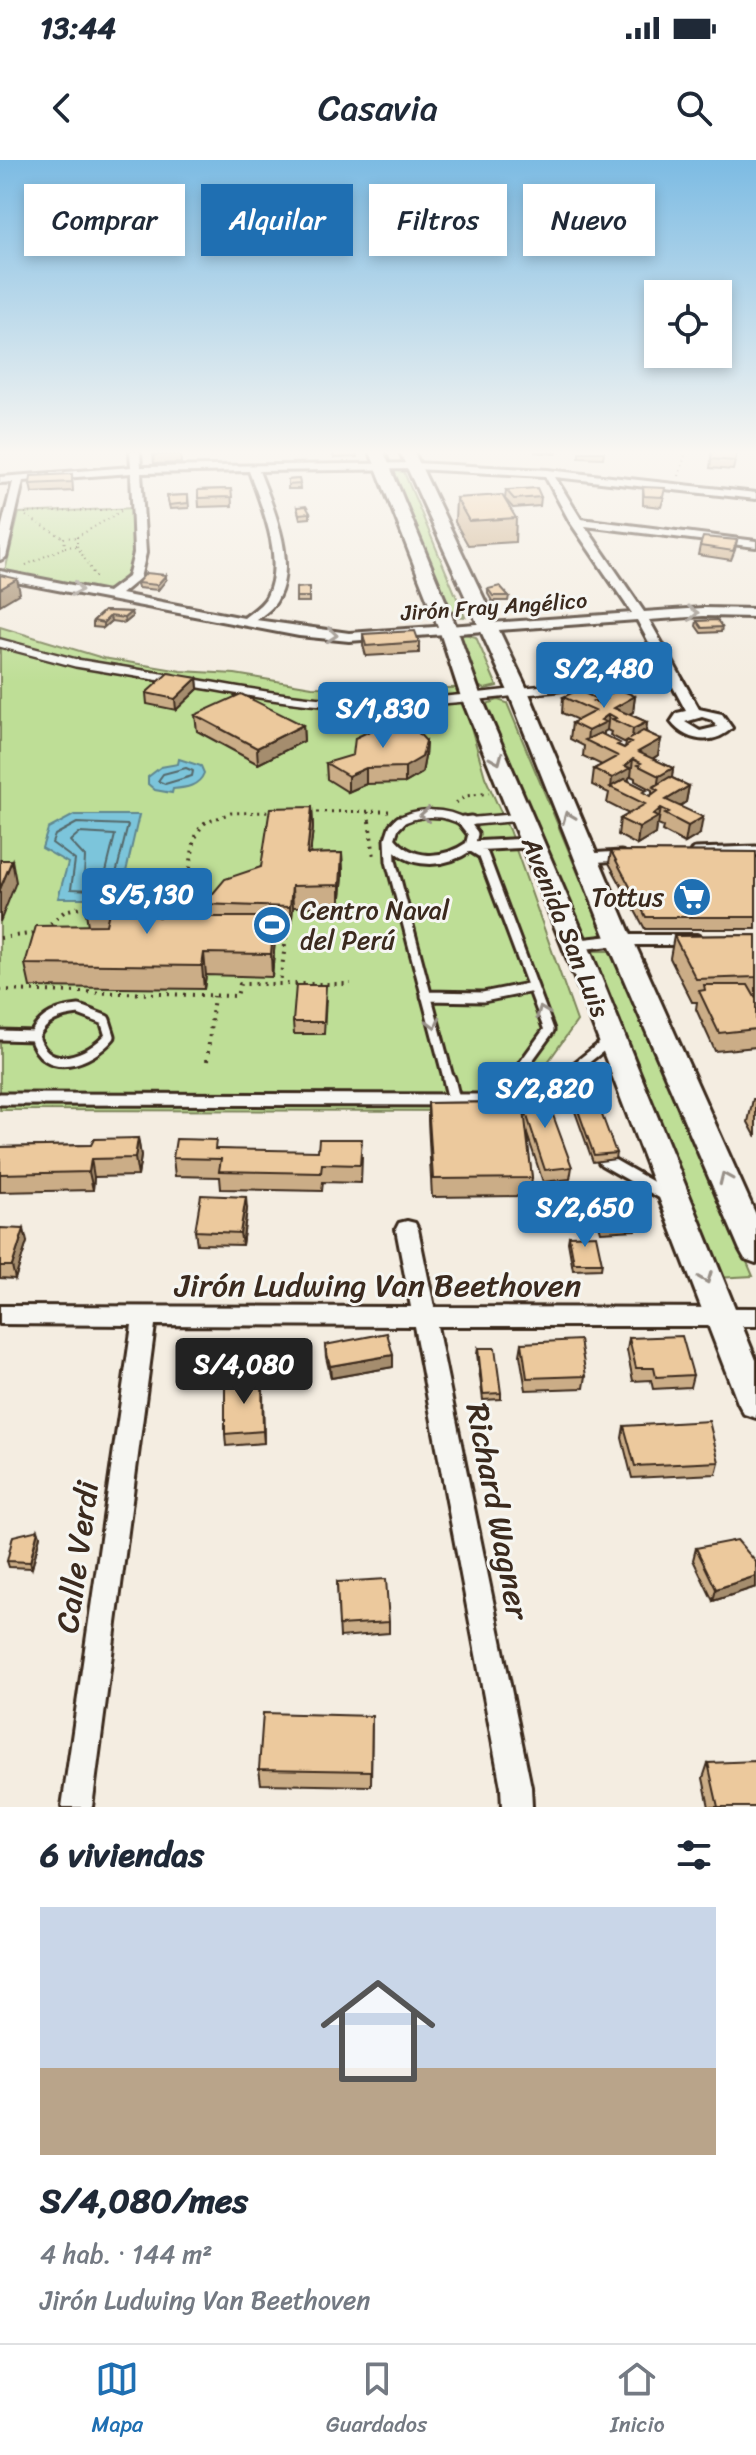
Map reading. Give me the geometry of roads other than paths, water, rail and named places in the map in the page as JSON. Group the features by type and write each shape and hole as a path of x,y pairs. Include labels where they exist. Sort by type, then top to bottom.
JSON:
{"main road":[{"name":"Avenida San Luis","path":"409,529 471,696 575,945 675,1200 739,1317 756,1403"},
{"name":"Avenida San Luis","path":"443,529 518,691 585,858 756,1250"}],"street":[{"path":"0,557 7,529"},
{"path":"109,595 134,578 140,553 139,529"},
{"path":"246,622 273,598 279,567 272,529"},
{"path":"581,529 641,617 694,713"},
{"path":"584,534 600,529"},
{"path":"639,529 756,544"},
{"name":"Jirón Fray Angélico","path":"0,575 246,622 349,637 488,626 756,613"},
{"path":"575,945 620,940 714,940"},
{"name":"Richard Wagner","path":"407,1229 516,1787 517,1807"},
{"name":"Jirón Ludwing Van Beethoven","path":"0,1315 739,1317"},
{"name":"Calle Verdi","path":"77,1807 145,1316"}],"lane":[{"path":"0,643 76,663 278,697 349,703 421,701 582,685"},
{"path":"349,703 356,694 382,690 398,692 421,701"},
{"path":"454,1100 391,861 390,839 395,824 415,815 441,814 464,822 521,817"},
{"path":"464,822 473,834 470,846"},
{"path":"390,839 402,853 426,860 453,857 470,846 532,842"},
{"path":"0,1099 498,1100 549,1030 483,854 470,846"},
{"path":"688,853 756,851"},
{"path":"585,858 628,856"},
{"path":"426,996 483,997 533,987"},
{"path":"66,1011 90,1011 100,1015 111,1028 106,1044 97,1052 73,1060 59,1060 39,1052 34,1036 45,1020 66,1011"},
{"path":"0,1035 34,1036"},
{"path":"574,1076 575,1068 611,1038"},
{"path":"604,1160 675,1200"}],"water":[{"path":"179,759 201,766 204,773 199,781 173,789 172,793 155,790 148,784 148,777 161,767 178,764"},
{"path":"74,815 139,815 120,898 58,898 68,863 42,848 48,829"}],"place":[{"name":"Tottus","path":"692,897"},
{"name":"Centro Naval del Perú","path":"272,925"}]}
